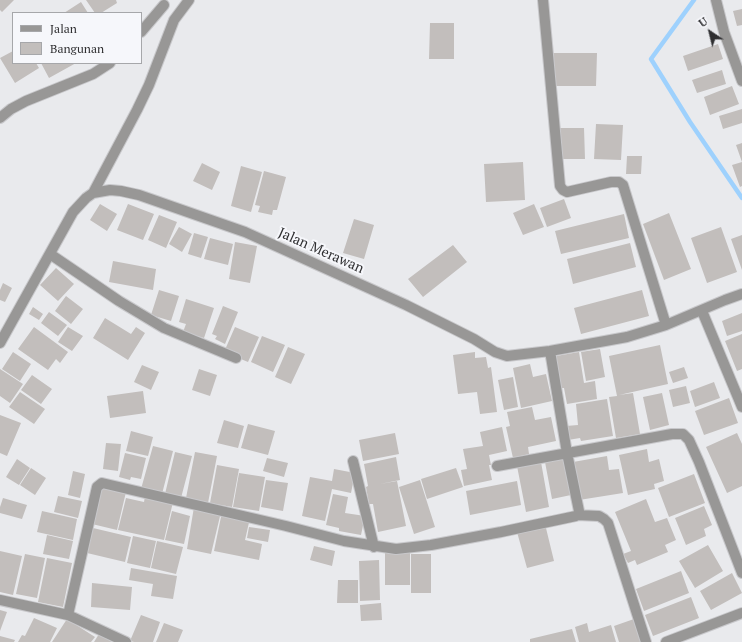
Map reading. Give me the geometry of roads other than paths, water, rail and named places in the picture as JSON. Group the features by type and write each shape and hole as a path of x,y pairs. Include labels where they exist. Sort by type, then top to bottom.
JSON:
{"street":[{"path":"0,344 73,212 93,193 149,85 174,20 189,0"},
{"path":"542,0 560,186 567,192 611,182 619,182 623,185 666,325"},
{"path":"716,0 724,32 742,81"},
{"path":"142,31 163,2 174,20"},
{"path":"0,118 11,109 26,101 93,74 108,64"},
{"name":"Jalan Merawan","path":"93,193 110,190 139,195 245,232 406,305 499,354 507,356 627,338 666,325 742,294"},
{"path":"50,254 119,301 164,328 236,358"},
{"path":"702,310 742,407"},
{"path":"550,350 567,453 579,511 577,515"},
{"path":"497,466 672,434 686,436 699,462 742,573"},
{"path":"353,461 374,547"},
{"path":"68,615 97,487 102,483 344,541 374,547 396,549 414,548 501,532 574,517 577,515 599,516 608,523 646,642"},
{"path":"0,600 68,615 126,642"},
{"path":"666,642 742,613"}],"waterway":[{"path":"694,0 651,59 690,122 742,198"}]}
